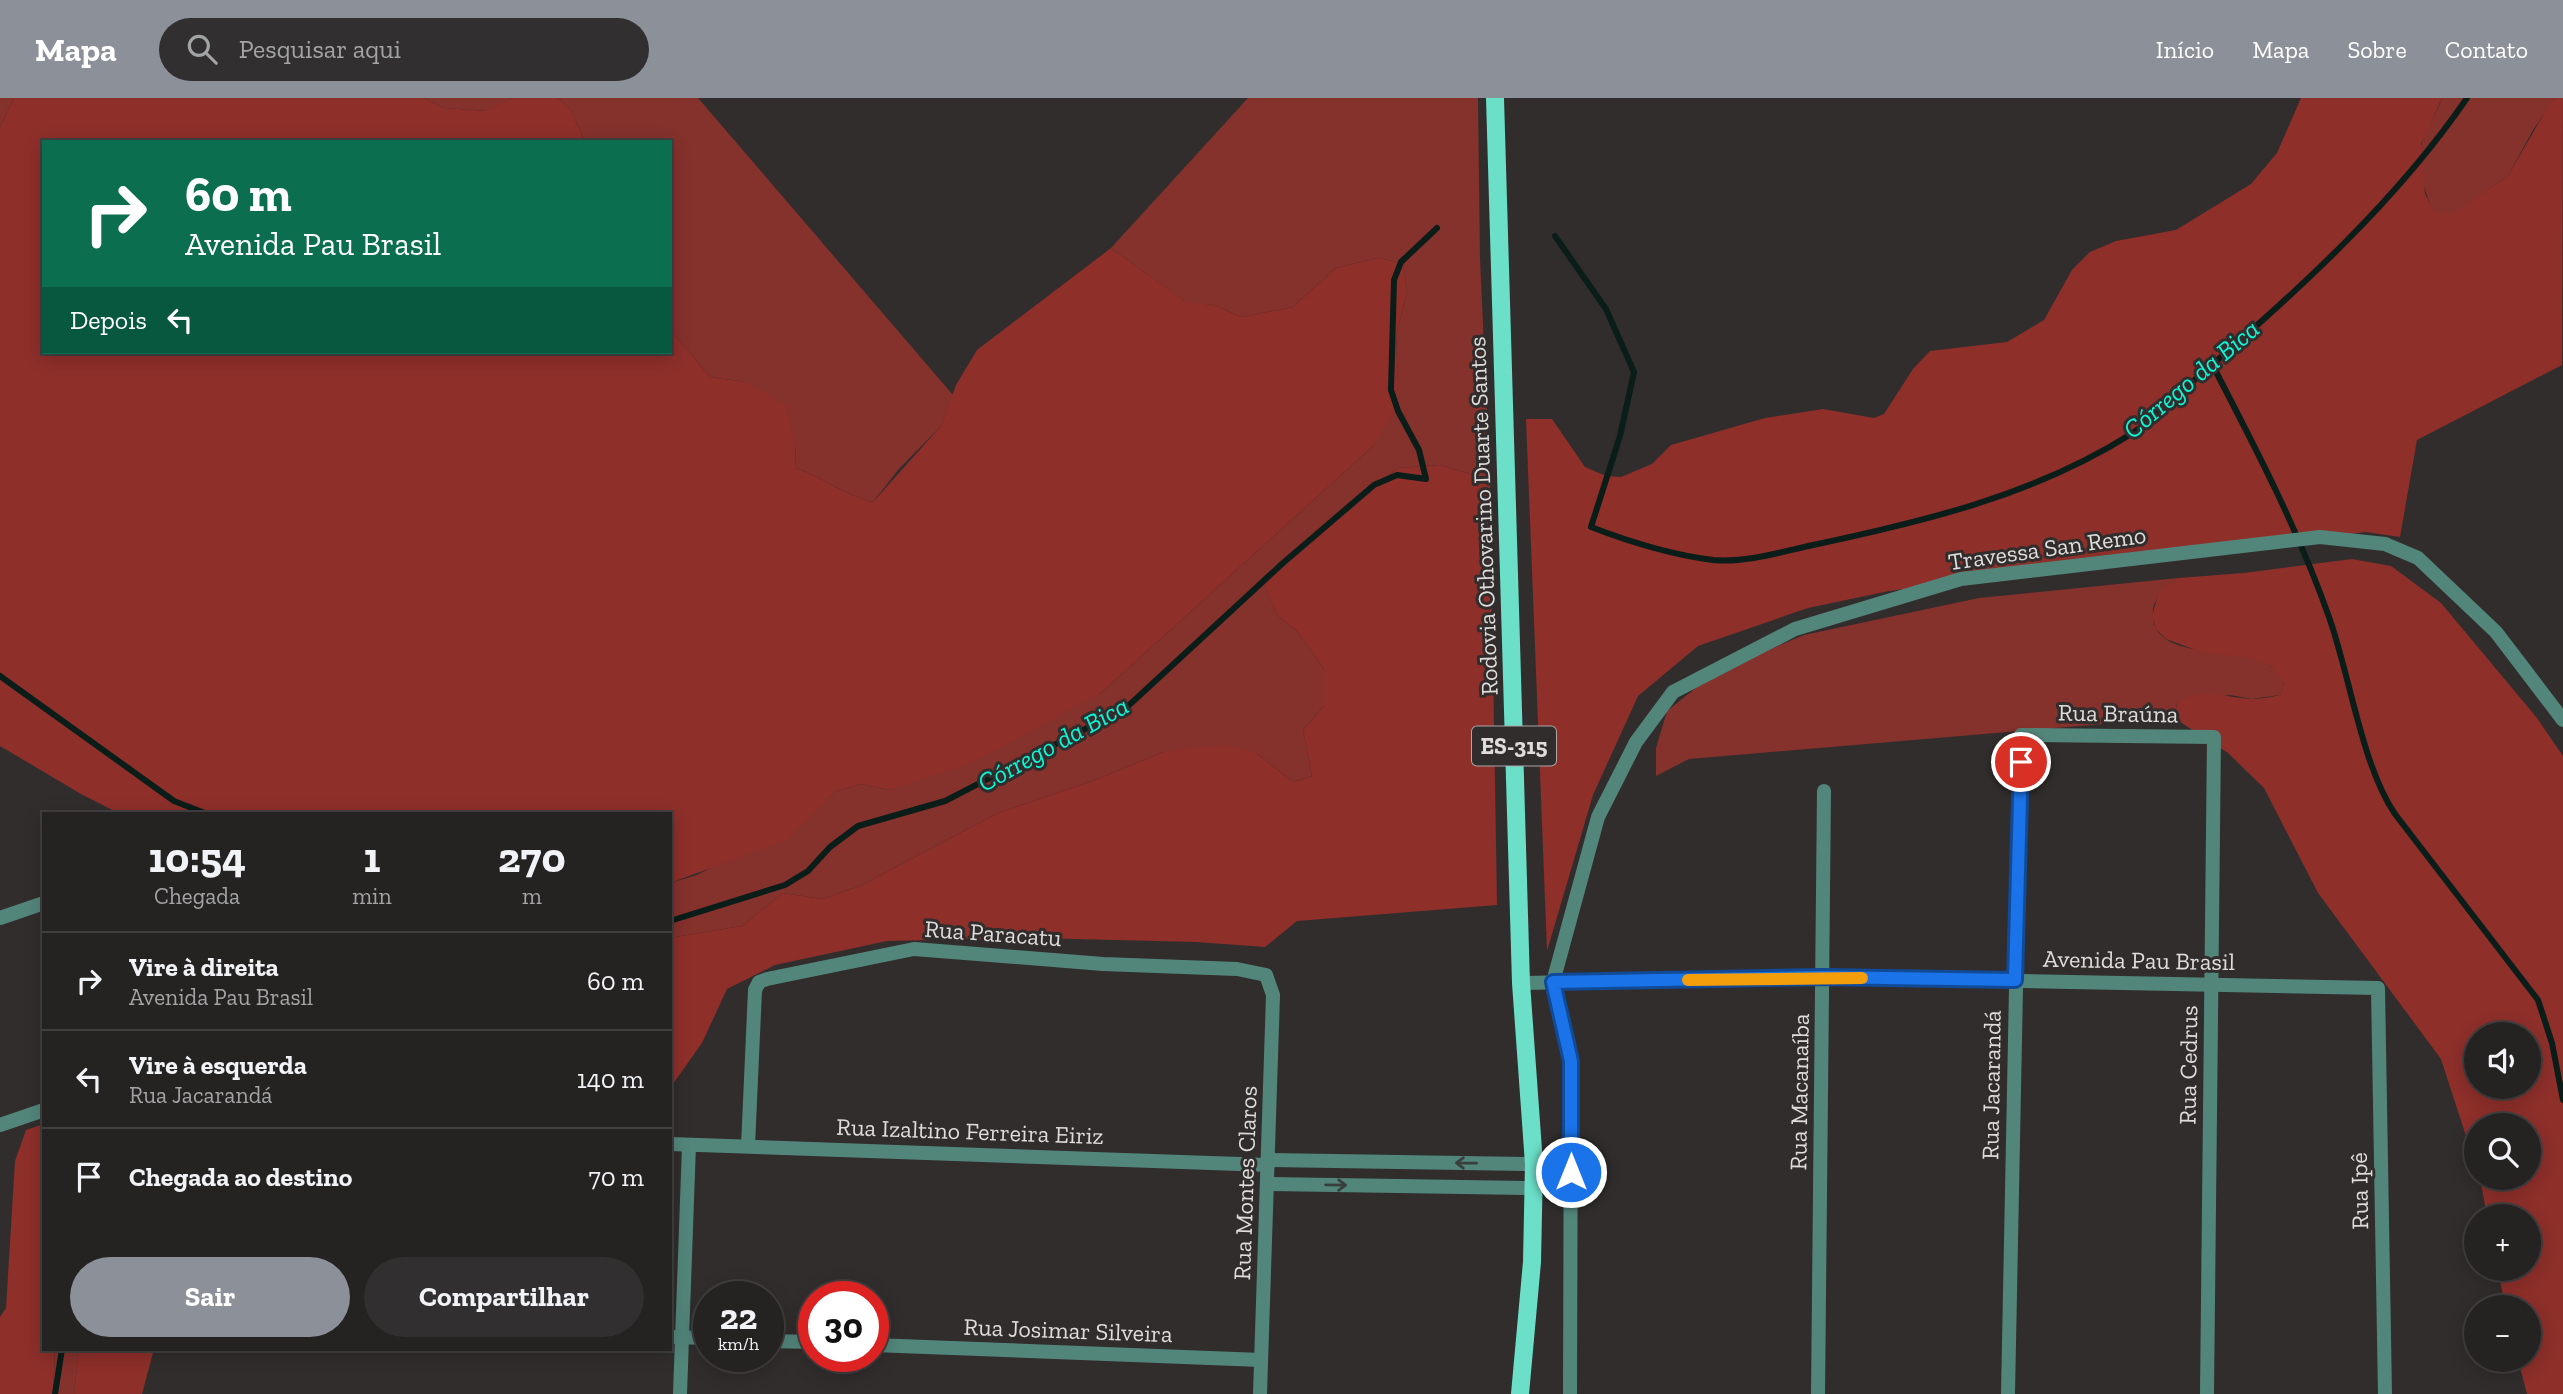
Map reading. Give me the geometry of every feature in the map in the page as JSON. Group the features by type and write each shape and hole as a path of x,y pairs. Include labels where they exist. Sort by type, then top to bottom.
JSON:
{"main road":[{"name":"Rodovia Othovarino Duarte Santos","path":"1494,98 1521,983 1534,1164 1532,1262 1520,1394"}],"street":[{"name":"Travessa San Remo","path":"1553,982 1598,817 1636,742 1672,692 1795,629 1961,579 2320,537 2385,544 2418,558 2496,632 2563,720"},
{"name":"Rua Braúna","path":"2021,735 2214,737"},
{"name":"Rua Jacarandá","path":"2008,1394 2021,735"},
{"name":"Rua Cedrus","path":"2207,1394 2214,737"},
{"name":"Rua Macanaíba","path":"1818,1394 1824,791"},
{"path":"0,918 42,904"},
{"name":"Rua Paracatu","path":"748,1146 754,990 759,982 767,979 914,949 1103,964 1237,969 1266,975"},
{"name":"Rua Montes Claros","path":"1260,1394 1273,995 1266,975"},
{"name":"Avenida Pau Brasil","path":"1521,983 1823,977 2378,988"},
{"path":"1553,982 1571,1061 1570,1394"},
{"name":"Rua Ipê","path":"2378,988 2385,1394"},
{"path":"0,1125 42,1111"},
{"name":"Rua Izaltino Ferreira Eiriz","path":"672,1144 1268,1162 1534,1164"},
{"path":"680,1394 677,1337 689,1144"},
{"path":"1268,1184 1533,1188"},
{"name":"Rua Josimar Silveira","path":"889,1346 1261,1360"}],"shaded area":[{"path":"0,98 14,98 0,127"},
{"path":"14,98 423,98 444,108 486,111 512,98 558,98 571,110 584,140 42,140 42,354 672,354 672,331 710,377 745,382 786,405 795,444 796,468 873,502 941,426 956,385 977,350 1111,248 1186,302 1214,305 1241,317 1293,307 1336,268 1378,258 1403,263 1407,291 1396,336 1398,385 1393,413 1373,446 1101,693 969,764 889,790 861,784 836,791 786,840 672,882 672,812 116,812 0,746 0,127"},
{"path":"423,98 512,98 487,111 444,108"},
{"path":"558,98 698,98 953,395 941,426 898,470 873,502 796,468 795,444 745,382 710,377 672,331 672,140 584,140 571,110"},
{"path":"1248,98 1478,98 1480,258 1490,480 1440,465 1398,468 1262,578 1277,615 1297,631 1324,669 1324,706 1303,730 1312,776 1293,782 1255,752 1163,752 1098,779 998,813 860,886 822,899 783,893 742,926 672,938 672,882 697,875 813,812 836,791 861,784 889,790 1101,693 1373,446 1398,385 1396,336 1407,291 1403,263 1378,258 1336,268 1293,307 1241,317 1214,305 1187,303 1111,248"},
{"path":"2301,98 2442,98 2421,144 2425,194 2435,213 2455,212 2508,176 2549,105 2555,98 2563,98 2562,365 2417,440 2400,537 2366,532 1889,591 1808,608 1698,646 1638,696 1593,795 1547,951 1526,419 1552,419 1585,467 1606,476 1621,477 1652,464 1671,445 1765,418 1823,409 1874,418 1884,414 1913,369 1930,351 2007,342 2044,320 2072,270 2090,252 2116,241 2176,230 2251,184 2277,153"},
{"path":"2442,98 2555,98 2533,130 2508,176 2455,213 2434,213 2421,170 2420,152 2424,137"},
{"path":"1440,465 1490,480 1497,905 1297,921 1265,947 1196,942 1034,938 887,941 775,965 727,989 702,1043 672,1085 672,938 742,926 783,893 822,899 860,886 998,813 1098,779 1163,752 1222,745 1255,752 1293,782 1312,776 1303,730 1324,706 1324,669 1297,631 1277,615 1262,579 1398,468"},
{"path":"2352,559 2391,566 2441,603 2537,718 2563,756 2563,1394 2527,1394 2521,1372 2541,1372 2541,1295 2503,1295 2500,1281 2541,1281 2541,1204 2485,1204 2482,1190 2541,1190 2541,1113 2464,1113 2464,1130 2441,1059 2318,893 2264,788 2228,753 2174,718 2177,703 2196,695 2262,698 2280,695 2284,684 2271,666 2250,658 2201,652 2166,639 2156,629 2152,615 2159,592 2178,578 2244,573"},
{"path":"2178,578 2164,590 2154,605 2153,617 2158,631 2169,641 2185,647 2260,660 2279,675 2284,685 2280,695 2252,699 2230,695 2177,703 2174,718 1689,759 1656,776 1656,748 1667,711 1717,671 1804,635 1979,598"},
{"path":"42,1125 42,1351 55,1351 53,1394 0,1394 0,1317 6,1308 15,1161 26,1130"},
{"path":"55,1351 79,1351 74,1394 53,1394"},
{"path":"79,1351 153,1351 142,1394 74,1394"}],"waterway":[{"name":"Córrego da Bica","path":"1555,236 1606,309 1634,372 1620,436 1591,527 1682,555 1725,561 1751,558 1895,527 1977,504 2056,474 2131,434 2277,308 2346,242 2410,172 2467,98"},
{"name":"Córrego da Bica","path":"672,920 785,885 808,871 830,847 858,826 945,801 1126,708 1283,563 1374,485 1397,475 1426,479 1419,450 1398,411 1391,390 1394,280 1401,262 1437,228"},
{"path":"2212,364 2275,489 2317,584 2337,640 2365,746 2384,794 2395,814 2538,1000 2552,1043 2563,1100"},
{"path":"0,676 174,801 202,812"},
{"name":"Córrego da Bica","path":"55,1394 62,1351"}],"slow traffic":[{"path":"1688,980 1862,978"}],"route":[{"path":"1571,1172 1571,1061 1553,982 1823,977 2015,980 2021,762"}]}
